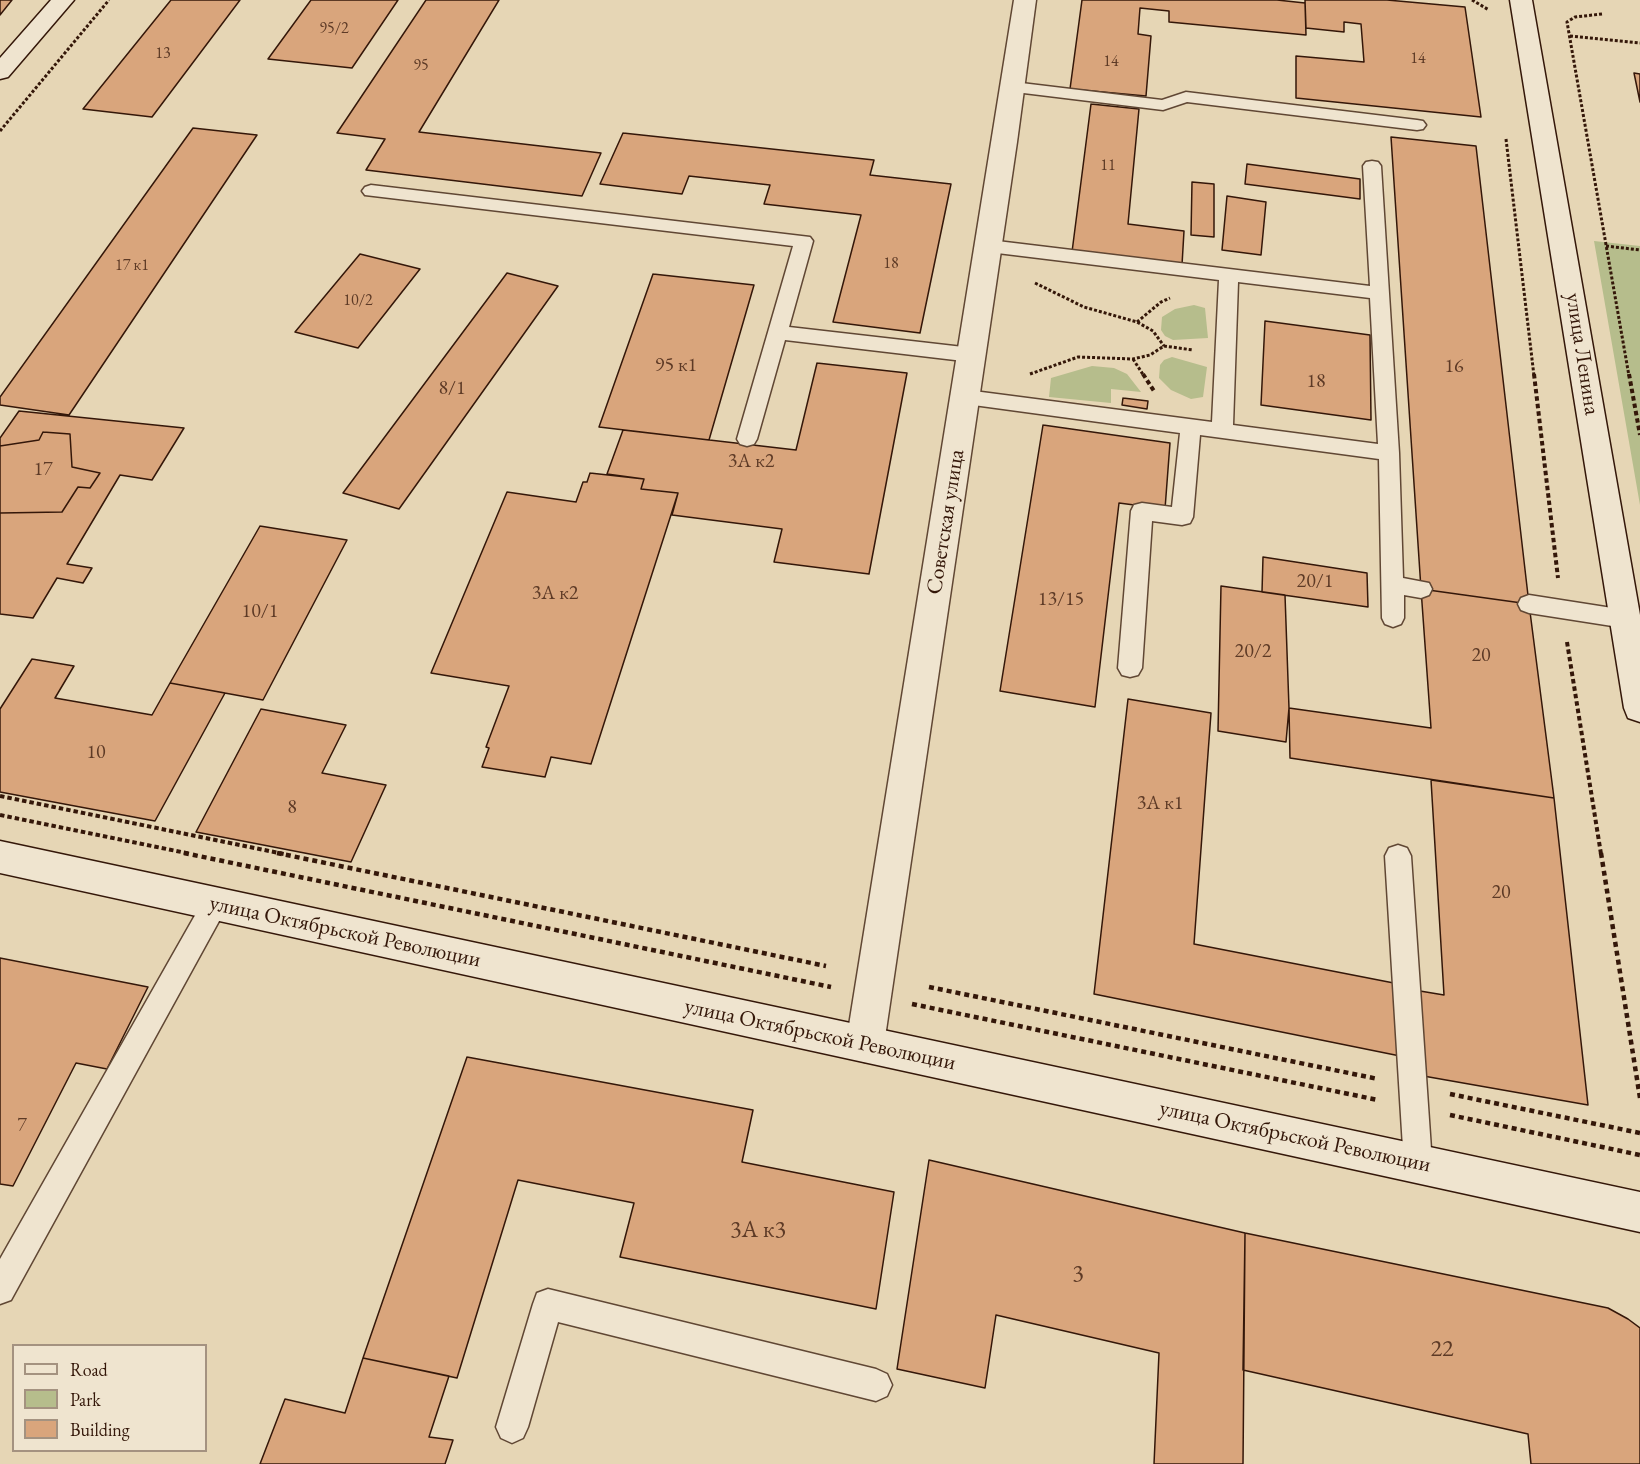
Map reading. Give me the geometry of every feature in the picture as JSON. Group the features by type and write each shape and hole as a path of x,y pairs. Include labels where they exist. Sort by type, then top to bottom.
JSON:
{"street":[{"path":"0,72 63,0"},
{"name":"Советская улица","path":"865,1044 966,397 1025,0"},
{"name":"улица Ленина","path":"1521,0 1640,708"},
{"name":"улица Октябрьской Революции","path":"0,857 1640,1212"}],"lane":[{"path":"1013,87 1163,105 1186,97 1418,125"},
{"path":"1372,166 1389,453 1393,618"},
{"path":"371,191 804,241 747,439"},
{"path":"989,246 1379,292"},
{"path":"1222,431 1229,275"},
{"path":"777,332 972,355"},
{"path":"966,397 1389,453"},
{"path":"1130,668 1142,511 1182,517 1191,427"},
{"path":"1392,585 1421,589"},
{"path":"1529,604 1625,618"},
{"path":"1398,856 1418,1164"},
{"path":"0,1289 215,904"},
{"path":"512,1427 548,1304 876,1385"}],"path":[{"path":"0,131 110,0"},
{"path":"1472,0 1491,14"},
{"path":"1602,14 1575,17 1568,22 1640,435"},
{"path":"1570,36 1640,44"},
{"path":"1506,133 1562,609 1640,1098"},
{"path":"1606,246 1640,250"},
{"path":"1023,376 1078,357 1133,359 1150,355 1164,346 1153,331 1137,322 1084,307 1026,278"},
{"path":"1137,322 1161,302 1177,296"},
{"path":"1133,359 1154,390 1162,396"},
{"path":"0,796 826,966"},
{"path":"0,814 873,996 1413,1097 1640,1133"},
{"path":"929,987 1413,1097 1640,1155"}],"green space":[{"path":"1594,241 1640,246 1640,505"},
{"path":"1194,305 1205,308 1208,338 1173,340 1165,336 1161,330 1162,317 1175,309"},
{"path":"1172,357 1207,367 1203,397 1191,399 1171,390 1159,378 1160,365 1164,360"},
{"path":"1092,366 1114,368 1127,374 1141,392 1111,389 1111,403 1049,397 1051,378"}],"building":[{"path":"0,0 12,0 0,15"},
{"path":"171,0 240,0 152,117 83,109"},
{"path":"311,0 398,0 352,68 268,59"},
{"path":"426,0 499,0 419,132 601,153 582,196 366,170 385,139 337,133"},
{"path":"1082,0 1277,0 1305,3 1306,35 1169,22 1169,11 1140,8 1138,34 1151,36 1146,96 1070,89"},
{"path":"1305,0 1387,0 1465,7 1481,117 1296,98 1296,56 1364,62 1361,24 1344,22 1344,32 1306,28"},
{"path":"1634,73 1640,74 1640,102"},
{"path":"1091,104 1139,109 1128,224 1184,231 1182,265 1072,252"},
{"path":"193,128 257,135 69,415 0,405 0,397"},
{"path":"623,133 874,160 870,175 951,184 920,333 833,322 861,215 764,204 770,185 689,176 682,194 600,184"},
{"path":"1391,137 1476,146 1529,604 1421,589"},
{"path":"1247,164 1360,179 1360,199 1245,184"},
{"path":"1192,182 1214,184 1214,237 1191,235"},
{"path":"1227,196 1266,202 1261,255 1222,250"},
{"path":"360,254 420,269 358,348 295,332"},
{"path":"507,273 558,286 399,509 343,493"},
{"path":"653,274 754,285 709,440 599,427"},
{"path":"1265,321 1370,335 1371,420 1261,405"},
{"path":"817,363 907,373 869,574 774,562 782,529 672,515 678,493 641,489 644,479 607,474 623,430 796,450"},
{"path":"1123,398 1148,401 1147,409 1122,405"},
{"path":"19,411 184,428 152,480 120,475 67,564 92,568 83,583 57,578 33,618 0,614 0,513 62,512 78,487 90,488 100,473 72,467 70,434 43,432 39,440 0,446 0,438"},
{"path":"1043,425 1170,443 1165,509 1119,503 1095,707 1000,691"},
{"path":"43,432 70,434 72,467 100,473 90,488 78,487 62,512 0,513 0,446 39,440"},
{"path":"590,473 644,479 641,489 678,493 591,764 551,757 545,777 482,767 489,748 486,747 509,686 431,673 507,492 576,502 583,482 587,482"},
{"path":"260,526 347,540 263,700 170,683"},
{"path":"1263,557 1367,573 1368,607 1262,592"},
{"path":"1221,586 1285,595 1289,708 1286,742 1218,731"},
{"path":"1421,589 1529,604 1554,798 1290,758 1289,708 1431,728"},
{"path":"32,659 74,666 55,698 152,715 170,683 225,693 155,821 0,792 0,709"},
{"path":"1128,699 1211,713 1194,944 1404,985 1405,1057 1094,994"},
{"path":"261,709 346,725 322,773 386,785 351,862 196,832"},
{"path":"1431,780 1554,798 1588,1105 1412,1074 1408,989 1444,995"},
{"path":"0,958 148,987 107,1069 76,1063 13,1186 0,1184"},
{"path":"467,1057 753,1110 742,1162 894,1192 876,1309 620,1257 634,1203 518,1180 457,1378 363,1358"},
{"path":"929,1160 1245,1233 1243,1464 1154,1464 1159,1353 996,1315 985,1388 897,1369"},
{"path":"1245,1233 1608,1308 1628,1319 1640,1328 1640,1464 1531,1464 1528,1434 1243,1370"},
{"path":"363,1358 449,1376 429,1437 453,1440 445,1464 260,1464 285,1399 345,1413"}]}
